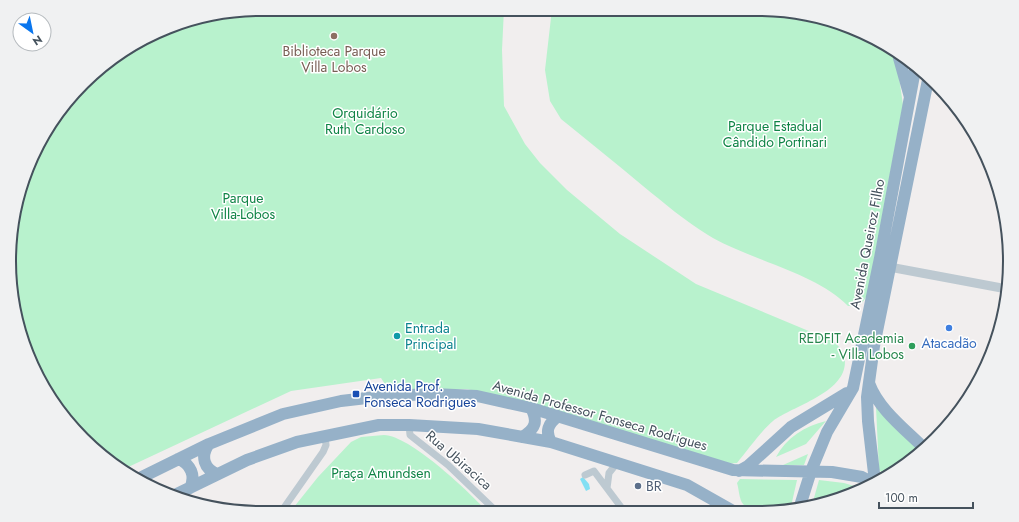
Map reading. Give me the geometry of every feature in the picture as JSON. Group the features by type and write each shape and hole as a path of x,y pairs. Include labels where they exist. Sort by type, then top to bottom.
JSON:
{"highway":[{"path":"900,62 910,98"},
{"name":"Avenida Queiroz Filho","path":"873,477 868,421 869,383 915,73"},
{"name":"Avenida Queiroz Filho","path":"801,502 811,471 827,432 852,388 885,266 927,84"},
{"path":"869,383 873,393 882,406 920,445"},
{"path":"739,471 753,462 782,434 812,413 844,396 852,388"},
{"name":"Avenida Professor Fonseca Rodrigues","path":"144,476 209,444 283,414 341,401 384,396 478,396 531,408 724,468 739,471 811,471 847,474 868,480"},
{"path":"522,437 531,431 535,422 535,416 531,408"},
{"path":"551,442 547,433 548,426 558,416"},
{"path":"180,492 247,460 290,445 379,425 409,425 478,429 551,442 687,486 723,506"},
{"path":"209,444 204,452 205,464 210,471 218,474"},
{"path":"178,459 187,464 192,473 192,484 190,488"}],"street":[{"path":"885,266 1001,287"},
{"name":"Rua Ubiracica","path":"409,425 410,435 452,468 492,506"},
{"path":"285,506 323,452 326,445 325,436"},
{"path":"607,489 609,473 617,463"},
{"path":"585,475 594,470 620,506"}],"green space":[{"name":"Parque Villa-Lobos","path":"261,16 504,16 502,50 504,106 525,144 540,163 567,190 620,234 696,284 835,342 842,350 844,355 844,368 840,378 831,387 820,396 773,421 759,435 737,463 722,464 540,408 467,389 390,392 381,378 291,391 128,467 99,445 77,423 57,397 41,369 24,324 18,293 16,261 18,229 24,198 29,182 49,138 77,99 99,77 125,57 153,41 198,24 229,18"},
{"name":"Parque Estadual Cândido Portinari","path":"551,16 758,16 790,18 821,24 837,29 866,41 893,56 899,77 903,105 868,292 863,302 856,306 848,306 835,294 819,284 725,244 691,224 561,119 550,101 545,70"},
{"path":"876,407 916,448 894,465 882,472 879,470"},
{"path":"826,421 806,444 776,457 785,444 797,434 811,426"},
{"name":"Praça Amundsen","path":"384,435 395,438 409,445 439,466 482,506 295,506 318,477 351,442 361,437"},
{"path":"808,454 804,465 783,465"},
{"path":"740,479 797,480 792,504 758,506 745,506 743,504 737,483"},
{"path":"819,480 844,483 854,486 837,493 814,499"}],"water":[{"path":"583,477 589,484 590,489 586,491 580,479"}],"place":[{"name":"Biblioteca Parque Villa Lobos","path":"334,36"},
{"name":"Atacadão","path":"949,328"},
{"name":"Entrada Principal","path":"397,336"},
{"name":"REDFIT Academia - Villa Lobos","path":"912,346"},
{"name":"Avenida Prof. Fonseca Rodrigues","path":"356,394"},
{"name":"BR","path":"638,486"}],"park label":[{"name":"Orquidário Ruth Cardoso","path":"365,122"}]}
